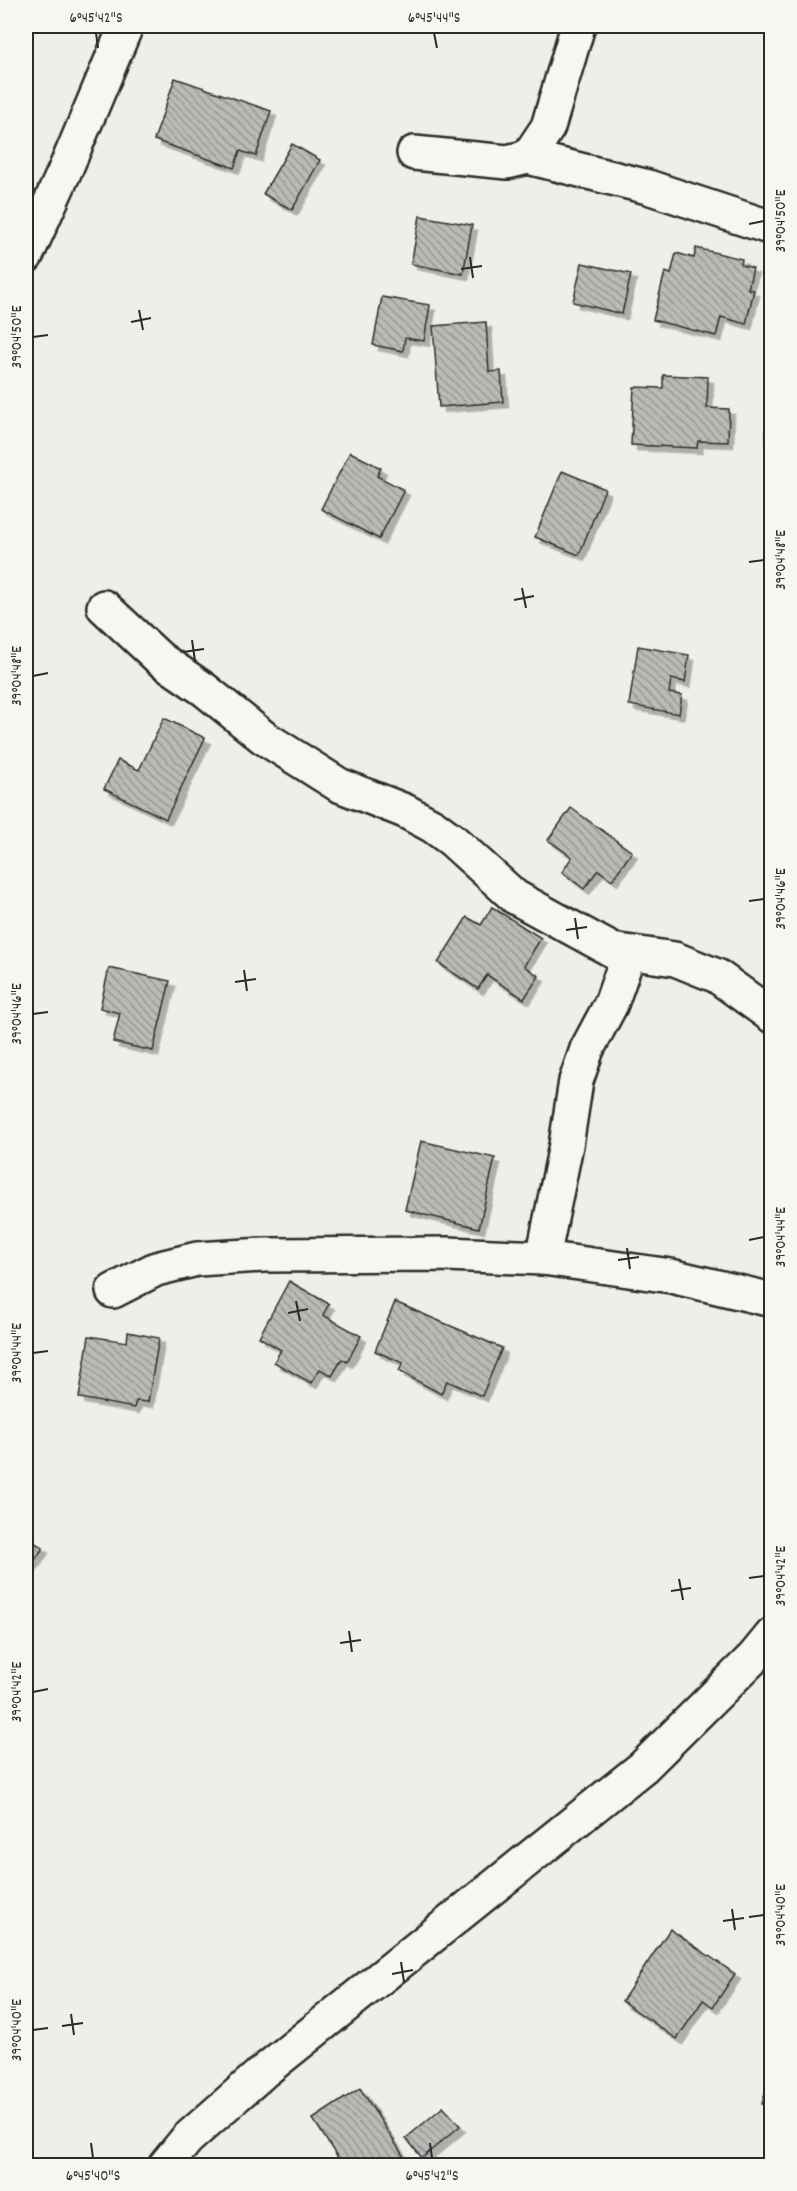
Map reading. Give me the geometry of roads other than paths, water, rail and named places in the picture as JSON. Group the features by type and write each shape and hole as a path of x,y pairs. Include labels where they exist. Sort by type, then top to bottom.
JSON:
{"street":[{"path":"26,255 66,168 126,26"},
{"path":"528,157 548,127 578,26"},
{"path":"414,153 507,162 528,157 648,187 771,228"},
{"path":"104,607 160,659 205,690 263,737 339,785 405,811 432,826 452,840 515,897 612,950 675,959 717,976 771,1016"},
{"path":"543,1258 566,1145 576,1081 587,1049 611,1004 629,953"},
{"path":"113,1291 156,1269 197,1259 264,1255 447,1254 543,1258 671,1276 771,1300"},
{"path":"165,2166 187,2139 263,2072 643,1767 754,1657 771,1635"}]}
